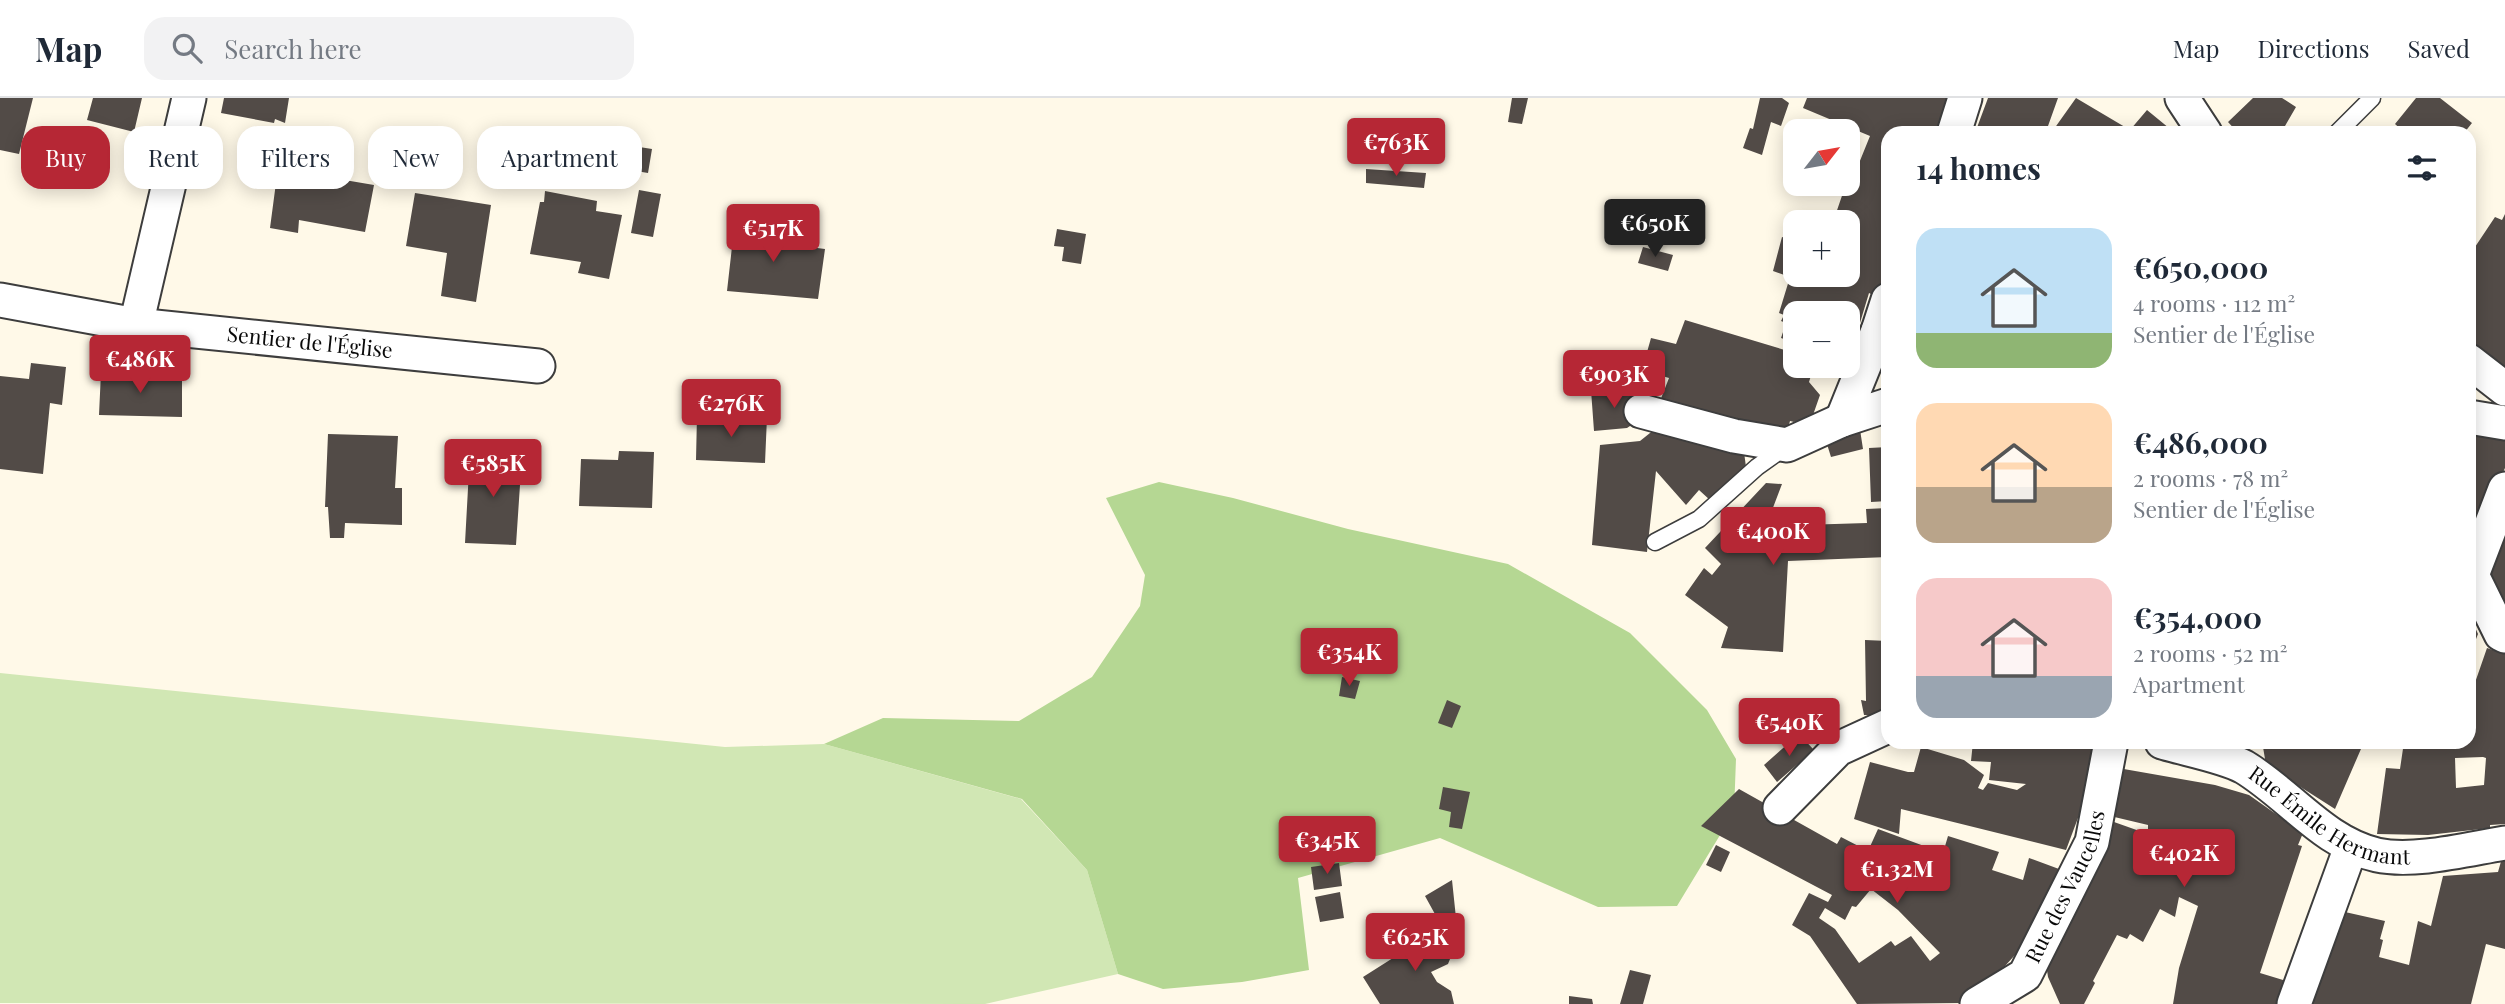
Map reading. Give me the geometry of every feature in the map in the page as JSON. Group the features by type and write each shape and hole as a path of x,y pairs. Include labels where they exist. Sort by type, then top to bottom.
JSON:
{"street":[{"path":"136,326 189,98"},
{"path":"1956,126 1965,98"},
{"path":"2182,98 2200,126"},
{"name":"Sentier de l'Église","path":"0,300 136,326 538,366"},
{"path":"1842,420 1881,339"},
{"path":"2476,366 2505,388"},
{"path":"1641,411 1734,436 1787,445 1842,420 1881,407"},
{"path":"2476,418 2505,423"},
{"path":"2476,565 2505,489"},
{"path":"2476,583 2501,634 2505,636"},
{"path":"1780,808 1838,749 1881,729"},
{"name":"Rue des Vaucelles","path":"1977,1004 2025,975 2092,842 2110,749"},
{"name":"Rue Émile Hermant","path":"2211,749 2246,754 2351,847 2379,856 2425,856 2505,843"},
{"path":"2294,1004 2351,847"}],"lane":[{"path":"2344,126 2372,98"},
{"path":"1655,542 1699,519 1757,467 1787,445"}],"green space":[{"path":"1159,482 1233,498 1348,529 1508,564 1630,633 1707,710 1736,759 1734,812 1677,906 1598,907 1440,838 1298,878 1309,970 1242,982 1163,989 1118,974 1087,870 1022,799 824,744 883,718 1019,721 1092,677 1140,606 1145,575 1106,498"},
{"path":"0,673 725,747 824,744 1021,799 1087,870 1118,974 985,1004 0,1003"}],"building":[{"path":"0,98 33,98 26,126 21,126 19,154 0,150"},
{"path":"93,98 142,98 135,126 124,126 124,129 87,120"},
{"path":"224,98 289,98 285,123 275,119 274,123 221,113"},
{"path":"1512,98 1528,98 1522,124 1508,122"},
{"path":"1760,98 1782,98 1789,103 1781,126 1771,122 1762,155 1743,148 1750,128 1753,129"},
{"path":"1807,98 1951,98 1942,126 1881,126 1881,294 1879,298 1869,293 1860,323 1860,301 1783,301 1783,315 1779,313 1787,287 1860,287 1860,210 1837,210 1842,196 1860,196 1860,161 1870,136 1860,132 1860,119 1829,119 1803,108"},
{"path":"1988,98 2058,98 2048,126 1978,126"},
{"path":"2076,98 2123,126 2056,126"},
{"path":"2253,98 2282,98 2296,107 2285,126 2232,126 2228,122"},
{"path":"2416,98 2440,98 2472,123 2470,126 2395,124"},
{"path":"2147,110 2166,126 2133,126"},
{"path":"642,147 652,149 648,173 642,172"},
{"path":"1366,169 1426,173 1424,188 1366,183"},
{"path":"354,182 368,184 368,189 373,189 365,232 299,220 298,233 270,228 275,189 354,189"},
{"path":"639,190 661,194 653,237 631,233"},
{"path":"545,191 597,201 596,211 622,215 609,279 578,273 581,262 530,254 540,202 544,202"},
{"path":"415,193 491,205 476,302 441,296 447,253 406,246"},
{"path":"2505,214 2505,370 2476,347 2476,246 2495,217 2502,220"},
{"path":"738,222 781,226 779,243 825,249 818,299 727,291 733,238"},
{"path":"1057,229 1086,234 1081,264 1062,261 1064,247 1054,246"},
{"path":"1783,237 1783,275 1773,271"},
{"path":"1643,247 1673,255 1668,271 1638,263"},
{"path":"1685,320 1783,349 1783,378 1810,378 1809,382 1820,395 1813,415 1790,421 1787,432 1660,401 1669,378 1642,370 1651,338 1676,344"},
{"path":"31,363 66,367 62,405 50,403 43,474 0,469 0,376 29,379"},
{"path":"101,372 182,377 182,417 99,415"},
{"path":"1591,390 1642,394 1633,424 1627,428 1594,431"},
{"path":"697,415 767,417 765,463 696,460"},
{"path":"1859,423 1863,449 1831,457 1826,441"},
{"path":"1660,425 1744,452 1746,467 1711,501 1699,490 1686,505 1656,471 1647,552 1592,545 1600,445 1640,441"},
{"path":"2476,432 2505,435 2505,468 2494,493 2477,517"},
{"path":"328,434 398,436 395,488 402,488 402,525 345,523 344,538 330,538 328,507 325,507"},
{"path":"1881,447 1881,501 1871,502 1869,448"},
{"path":"619,451 654,452 652,508 579,506 581,459 618,460"},
{"path":"470,452 522,455 516,545 465,543"},
{"path":"1766,483 1782,484 1766,526 1867,523 1866,509 1881,508 1881,557 1788,561 1783,652 1721,648 1728,627 1685,595 1704,568 1712,575 1721,564 1705,548"},
{"path":"2505,508 2505,618 2480,580"},
{"path":"1865,640 1881,641 1881,715 1864,715 1861,700 1866,701"},
{"path":"2487,648 2505,654 2505,824 2428,835 2377,834 2386,768 2400,769 2403,749 2476,749 2476,680","holes":["2455,758 2486,758 2484,785 2456,788"]},
{"path":"1342,677 1360,681 1355,699 1339,696"},
{"path":"1799,699 1816,716 1799,734 1798,728 1793,736 1777,720"},
{"path":"1447,700 1461,706 1452,728 1438,723"},
{"path":"1799,734 1814,750 1777,782 1764,765"},
{"path":"1920,749 1964,760 1984,775 1978,788 1983,790 1988,783 2017,790 2026,784 1989,780 1991,762 1971,761 1972,749 2094,749 2084,802 2066,850 1901,809 1899,834 1854,819 1870,762 1914,772"},
{"path":"2263,749 2361,749 2335,809 2266,765"},
{"path":"2118,768 2215,785 2249,795 2303,833 2298,845 2302,846 2260,973 2290,982 2283,1004 2173,1004 2179,968 2198,906 2179,897 2175,917 2160,909 2143,942 2130,934 2127,939 2117,935 2084,1004 2060,1004 2048,977 2046,964 2088,868 2114,822 2162,839 2165,834 2148,830 2148,825 2106,815"},
{"path":"1443,787 1470,792 1462,829 1449,827 1451,812 1439,809"},
{"path":"1739,789 1837,844 1841,837 1868,851 1878,829 1943,853 1948,836 1999,852 1992,870 2023,880 2029,858 2059,869 2025,944 2005,966 1959,1000 1962,1003 1857,1004 1810,936 1792,925 1809,893 1828,902 1832,895 1701,826","holes":["1871,889 1898,910 1940,953 1930,961 1911,936 1895,946 1891,941 1859,963 1835,929 1819,918 1825,908 1845,920 1852,906 1856,907"]},
{"path":"1716,845 1730,852 1721,872 1706,865"},
{"path":"2505,857 2505,949 2486,944 2471,1004 2309,1004 2345,912 2385,921 2379,957 2409,965 2418,921 2431,926 2443,876 2498,872 2502,858"},
{"path":"1339,863 1342,886 1314,890 1311,867"},
{"path":"1452,880 1456,918 1441,925 1425,896"},
{"path":"1340,892 1344,918 1320,922 1315,897"},
{"path":"1445,925 1456,944 1448,964 1431,972 1437,982 1451,991 1454,1004 1380,1004 1363,977"},
{"path":"1630,970 1651,975 1643,1004 1620,1004"},
{"path":"1569,996 1592,999 1593,1004 1569,1004"}]}
